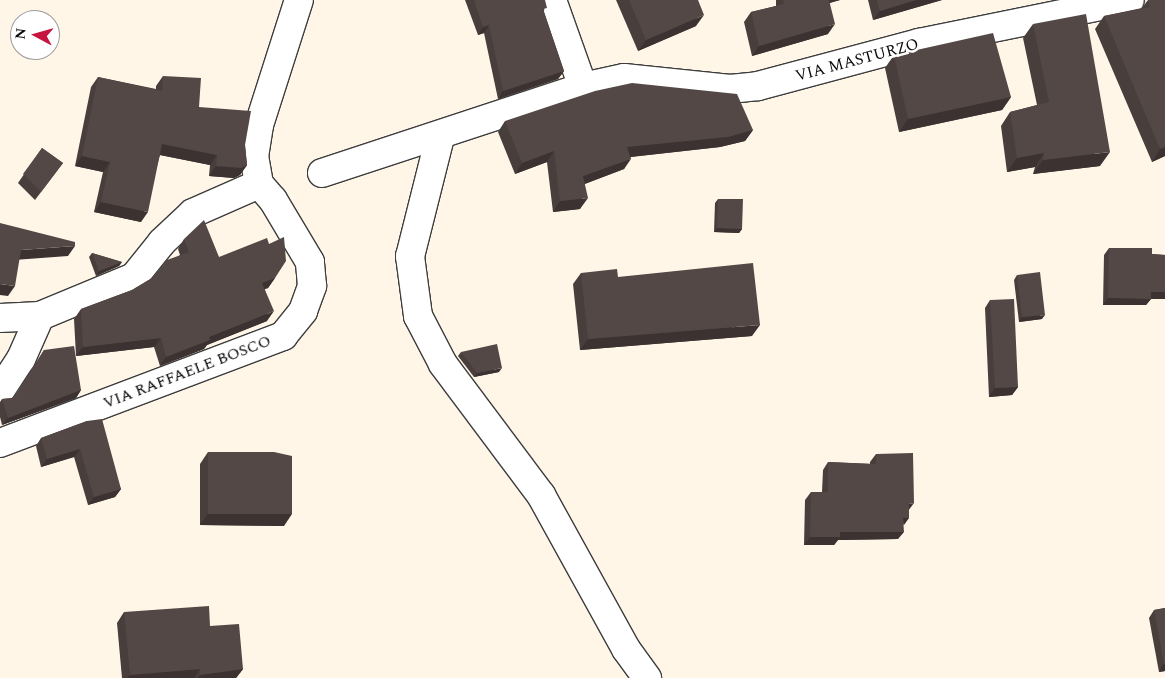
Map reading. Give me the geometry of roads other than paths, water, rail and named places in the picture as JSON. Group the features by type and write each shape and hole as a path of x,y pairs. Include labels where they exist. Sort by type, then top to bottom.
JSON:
{"street":[{"name":"VIA RAFFAELE BOSCO","path":"0,443 283,336 304,311 312,286 310,262 273,200 259,184 254,157 259,125 299,0"},
{"path":"552,0 583,87"},
{"name":"VIA MASTURZO","path":"322,173 440,137 583,87 624,78 730,89 758,86 919,42 1130,0"},
{"path":"440,137 410,256 418,316 443,364 541,495 626,649 647,678"},
{"path":"0,318 40,316 134,277 162,242 193,213 259,184"},
{"path":"0,391 20,359 40,316"}]}
